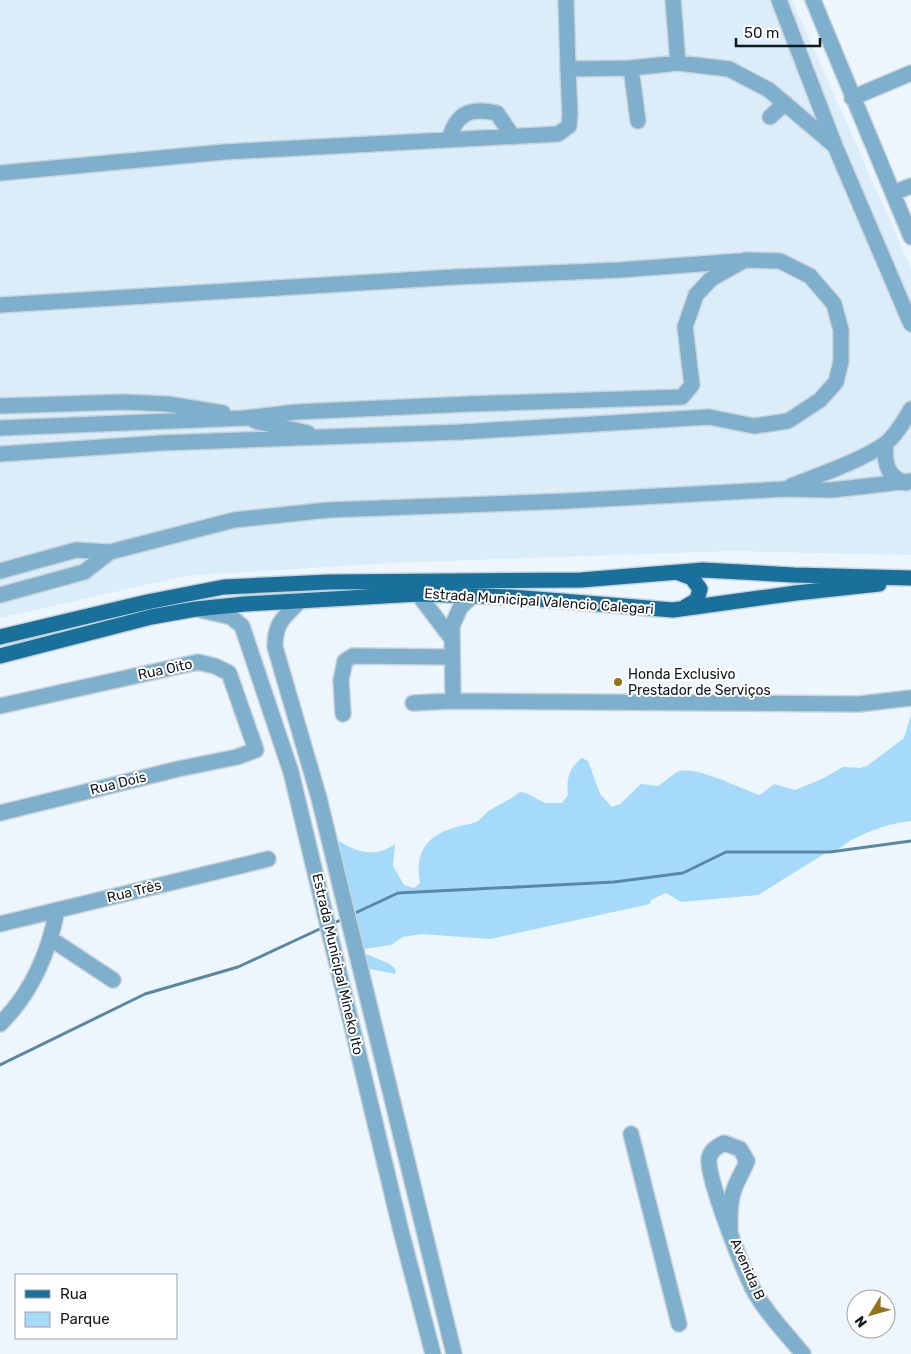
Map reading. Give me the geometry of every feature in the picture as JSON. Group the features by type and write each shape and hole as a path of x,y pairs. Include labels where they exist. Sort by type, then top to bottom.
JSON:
{"main road":[{"name":"Estrada Municipal Valencio Calegari","path":"0,637 147,602 224,587 329,582 581,580 720,570 794,576 906,578"},
{"path":"672,572 692,578 699,586 700,593 697,600 690,605 674,610"},
{"name":"Estrada Municipal Valencio Calegari","path":"0,656 151,617 196,608 418,594 473,595 674,610 796,593 876,585 906,578"}],"street":[{"path":"0,173 224,152 558,134 569,126 570,114 566,0"},
{"path":"673,0 678,63"},
{"path":"779,0 835,146 911,325"},
{"path":"813,0 911,237"},
{"path":"568,69 631,68 678,63 729,69 769,90 835,146"},
{"path":"631,68 638,121"},
{"path":"852,98 911,73"},
{"path":"770,117 785,103"},
{"path":"449,140 453,125 461,116 471,112 486,111 497,113 513,137"},
{"path":"893,194 911,186"},
{"path":"0,428 245,418 296,412 682,397 692,385 685,327 696,294 710,279 745,260"},
{"path":"0,305 455,277 620,270 745,260 780,261 810,276 834,304 841,330 841,361 836,382 820,400 788,421 754,426 709,417 329,438 162,443 0,454"},
{"path":"0,406 122,402 168,404 245,418 329,438"},
{"path":"784,489 834,469 886,443 906,426 911,409"},
{"path":"160,422 162,443"},
{"path":"886,443 884,458 890,472 895,480 908,482"},
{"path":"0,572 76,550 110,552 234,520 328,510 567,501 784,489 832,490 908,482"},
{"path":"0,594 84,572 110,552"},
{"path":"43,559 49,581"},
{"path":"418,594 452,639"},
{"path":"453,701 452,626 460,608 473,595"},
{"name":"Estrada Municipal Mineko Ito","path":"299,602 279,622 275,633 275,647 320,798 454,1354"},
{"name":"Estrada Municipal Mineko Ito","path":"196,608 231,617 242,626 291,772 325,905 432,1354"},
{"path":"343,714 341,680 345,661 353,656 451,658"},
{"name":"Rua Oito","path":"0,706 198,662 215,666 229,673 256,750 237,757"},
{"path":"413,703 453,701 859,704 911,698"},
{"name":"Rua Dois","path":"0,813 178,769 237,757"},
{"name":"Rua Três","path":"0,924 268,859"},
{"path":"0,1024 20,1002 52,939 57,910"},
{"path":"52,939 113,980"},
{"path":"631,1134 679,1324"},
{"name":"Avenida B","path":"730,1230 731,1202 734,1189 742,1176 746,1161 740,1149 724,1143 712,1151 709,1160 715,1191 730,1230 752,1287 769,1313 804,1354"},
{"path":"412,1276 415,1268 420,1265 428,1268 435,1276"}],"shaded area":[{"path":"0,0 792,0 911,268 911,555 731,551 389,563 185,576 0,618"}],"green space":[{"path":"911,715 911,821 881,827 853,839 839,849 829,851 758,895 681,902 666,893 651,900 650,904 490,939 421,934 403,937 391,945 364,949 366,954 390,964 396,970 395,974 351,965 322,847 324,837 329,835 345,845 370,852 378,852 395,844 393,866 404,885 414,888 420,883 419,864 424,848 435,836 480,820 490,810 520,792 526,793 545,803 562,803 568,795 569,774 582,758 588,761 600,794 612,807 620,804 641,784 658,786 677,772 685,770 718,778 760,795 774,784 795,790 822,779 843,767 860,768 867,766 904,738"}],"waterway":[{"path":"353,914 398,893 614,882 683,873 726,852 830,852 911,841"},
{"path":"332,924 345,918"},
{"path":"0,1065 145,994 238,967 324,927"}],"place":[{"name":"Honda Exclusivo Prestador de Serviços","path":"618,682"}]}
